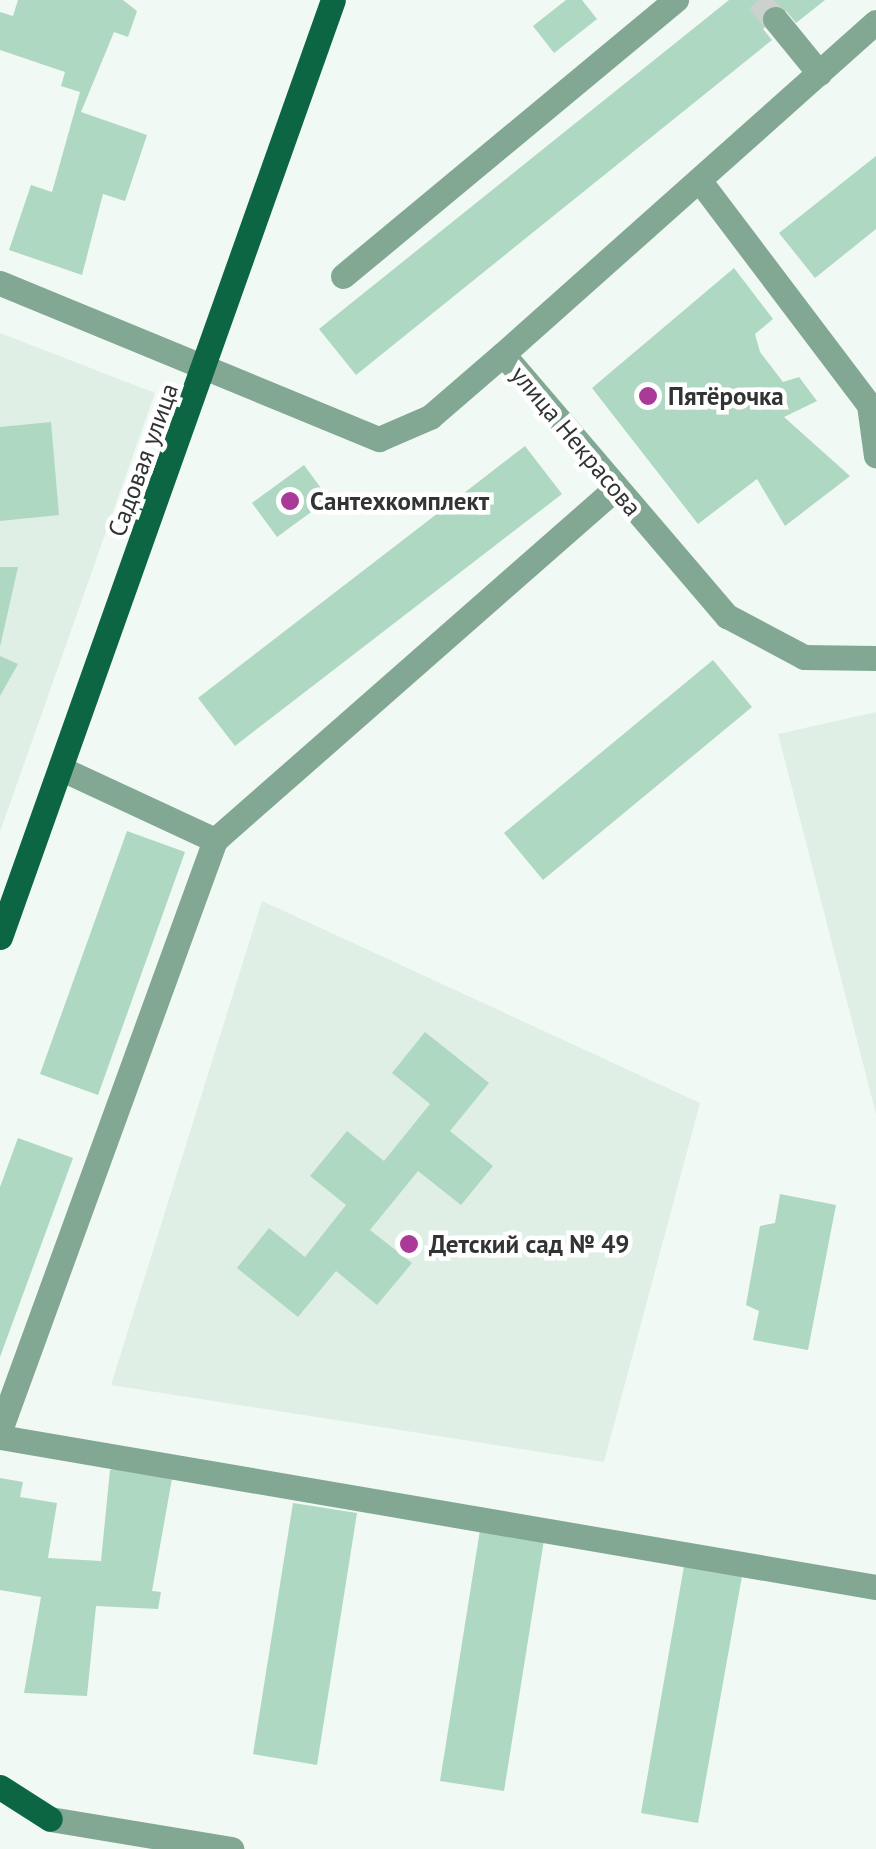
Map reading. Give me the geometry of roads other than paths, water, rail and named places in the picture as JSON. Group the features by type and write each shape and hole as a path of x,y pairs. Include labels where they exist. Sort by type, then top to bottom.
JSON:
{"main road":[{"name":"Садовая улица","path":"0,936 64,770 208,368 334,0"},
{"path":"0,1787 50,1819"},
{"path":"0,1810 50,1819"}],"street":[{"path":"343,276 676,0"},
{"path":"774,19 820,74"},
{"path":"503,354 702,184 876,22"},
{"path":"702,184 869,405 876,456"},
{"name":"улица Некрасова","path":"0,283 379,440 430,417 503,354 727,616 757,636 804,657 876,658"},
{"path":"616,488 215,840 0,1433 876,1587"},
{"path":"64,770 215,840"},
{"path":"50,1819 90,1838 232,1849"}],"tunnel":[{"path":"758,0 775,19"}],"place":[{"name":"Пятёрочка","path":"648,396"},
{"name":"Сантехкомплект","path":"290,501"},
{"name":"Детский сад № 49","path":"409,1244"}]}
